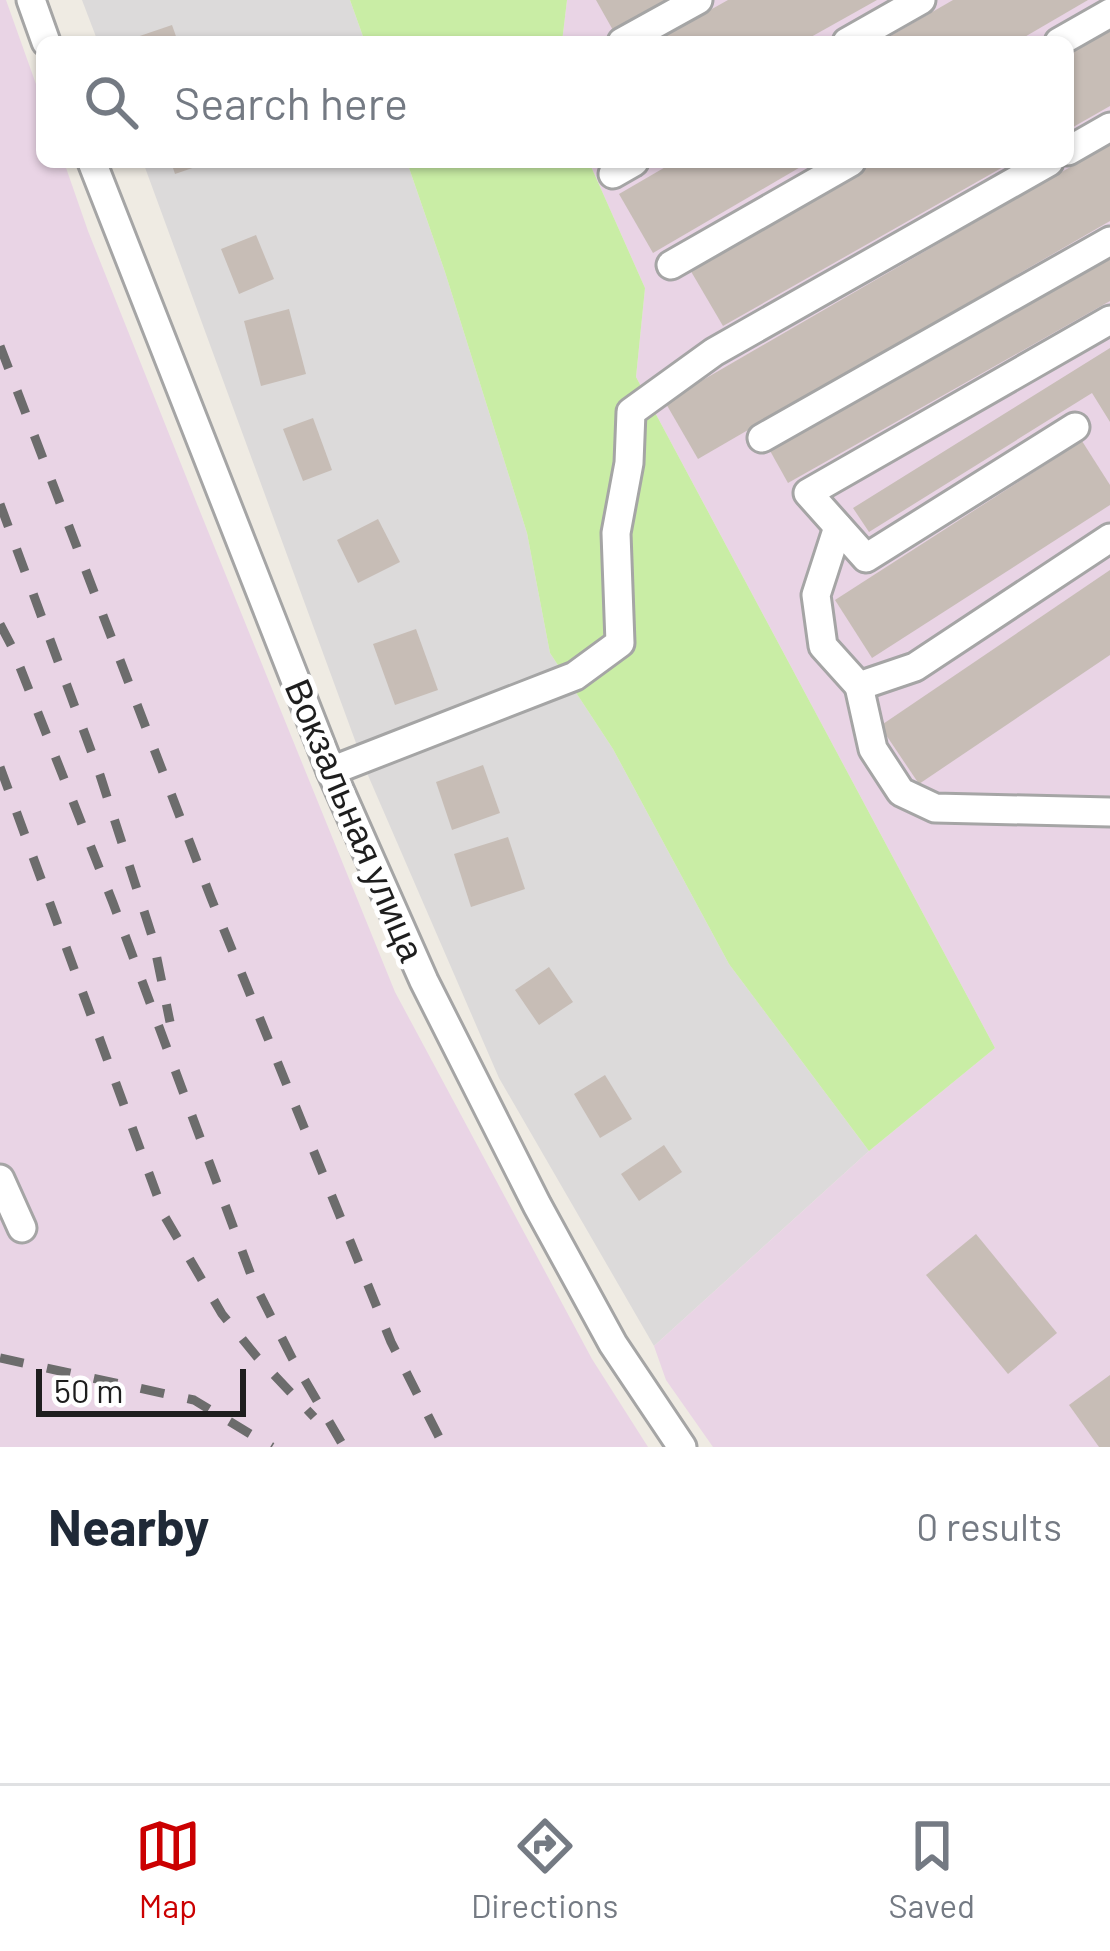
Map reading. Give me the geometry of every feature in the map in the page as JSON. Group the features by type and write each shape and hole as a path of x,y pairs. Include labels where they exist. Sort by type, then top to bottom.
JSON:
{"street":[{"path":"31,0 44,36"},
{"path":"633,36 698,0"},
{"path":"858,36 921,0"},
{"path":"1070,36 1110,13"},
{"path":"1074,148 1110,128"},
{"name":"Вокзальная улица","path":"94,168 331,771 424,981 613,1344 682,1447"},
{"path":"671,266 841,168"},
{"path":"331,771 575,676 620,643 616,533 629,463 631,412 714,352 1038,168"},
{"path":"762,438 1110,242"},
{"path":"1075,427 866,558 808,494 1110,320"},
{"path":"838,526 816,595 823,646 859,686 873,748 901,791 935,808 1110,812"},
{"path":"859,686 915,667 1110,538"},
{"path":"0,1179 22,1228"}],"shaded area":[{"path":"0,0 6,0 36,84 36,168 66,168 395,992 592,1359 648,1447 0,1447"},
{"path":"82,0 350,0 363,36 96,36"},
{"path":"567,0 1110,0 1110,1447 713,1447 666,1380 654,1346 869,1151 995,1048 636,377 645,288 592,168 1074,168 1074,36 563,36"},
{"path":"145,168 409,168 527,533 550,653 613,749 729,964 869,1151 654,1346 499,1078 367,773"}],"green space":[{"path":"350,0 567,0 563,36 363,36"},
{"path":"409,168 592,168 645,288 636,377 995,1048 869,1151 729,964 613,749 550,653 527,533"}],"building":[{"path":"596,0 672,0 614,32"},
{"path":"728,0 877,0 813,36 664,36"},
{"path":"953,0 1088,0 1026,36 890,36"},
{"path":"172,25 176,36 140,36"},
{"path":"1110,29 1110,106 1074,127 1074,50"},
{"path":"1110,144 1110,221 698,459 665,402"},
{"path":"664,168 799,168 653,253 619,194"},
{"path":"864,168 1001,168 723,326 689,268"},
{"path":"256,235 274,279 239,294 221,249"},
{"path":"1110,256 1110,301 788,483 769,449"},
{"path":"289,309 306,374 261,386 244,321"},
{"path":"1110,348 1110,422 1092,393 869,532 853,508"},
{"path":"313,418 332,470 303,481 283,429"},
{"path":"1082,441 1110,485 1110,505 872,658 835,600"},
{"path":"378,519 400,562 358,583 337,540"},
{"path":"1110,570 1110,655 919,784 880,726"},
{"path":"416,629 438,690 395,705 373,644"},
{"path":"483,765 500,813 452,830 436,782"},
{"path":"508,837 525,889 471,907 454,854"},
{"path":"549,967 573,1002 539,1025 515,990"},
{"path":"605,1075 632,1119 600,1138 574,1094"},
{"path":"664,1145 682,1172 639,1201 621,1174"},
{"path":"976,1234 1057,1333 1008,1374 926,1275"},
{"path":"1110,1375 1110,1447 1099,1447 1069,1405"}],"railway":[{"path":"0,346 211,898 391,1342 444,1447"},
{"path":"0,504 100,775 153,939 170,1022"},
{"path":"0,624 113,903 254,1283 344,1447"},
{"path":"0,767 165,1217 222,1314 314,1417"},
{"path":"0,1358 194,1400 272,1447"}]}
